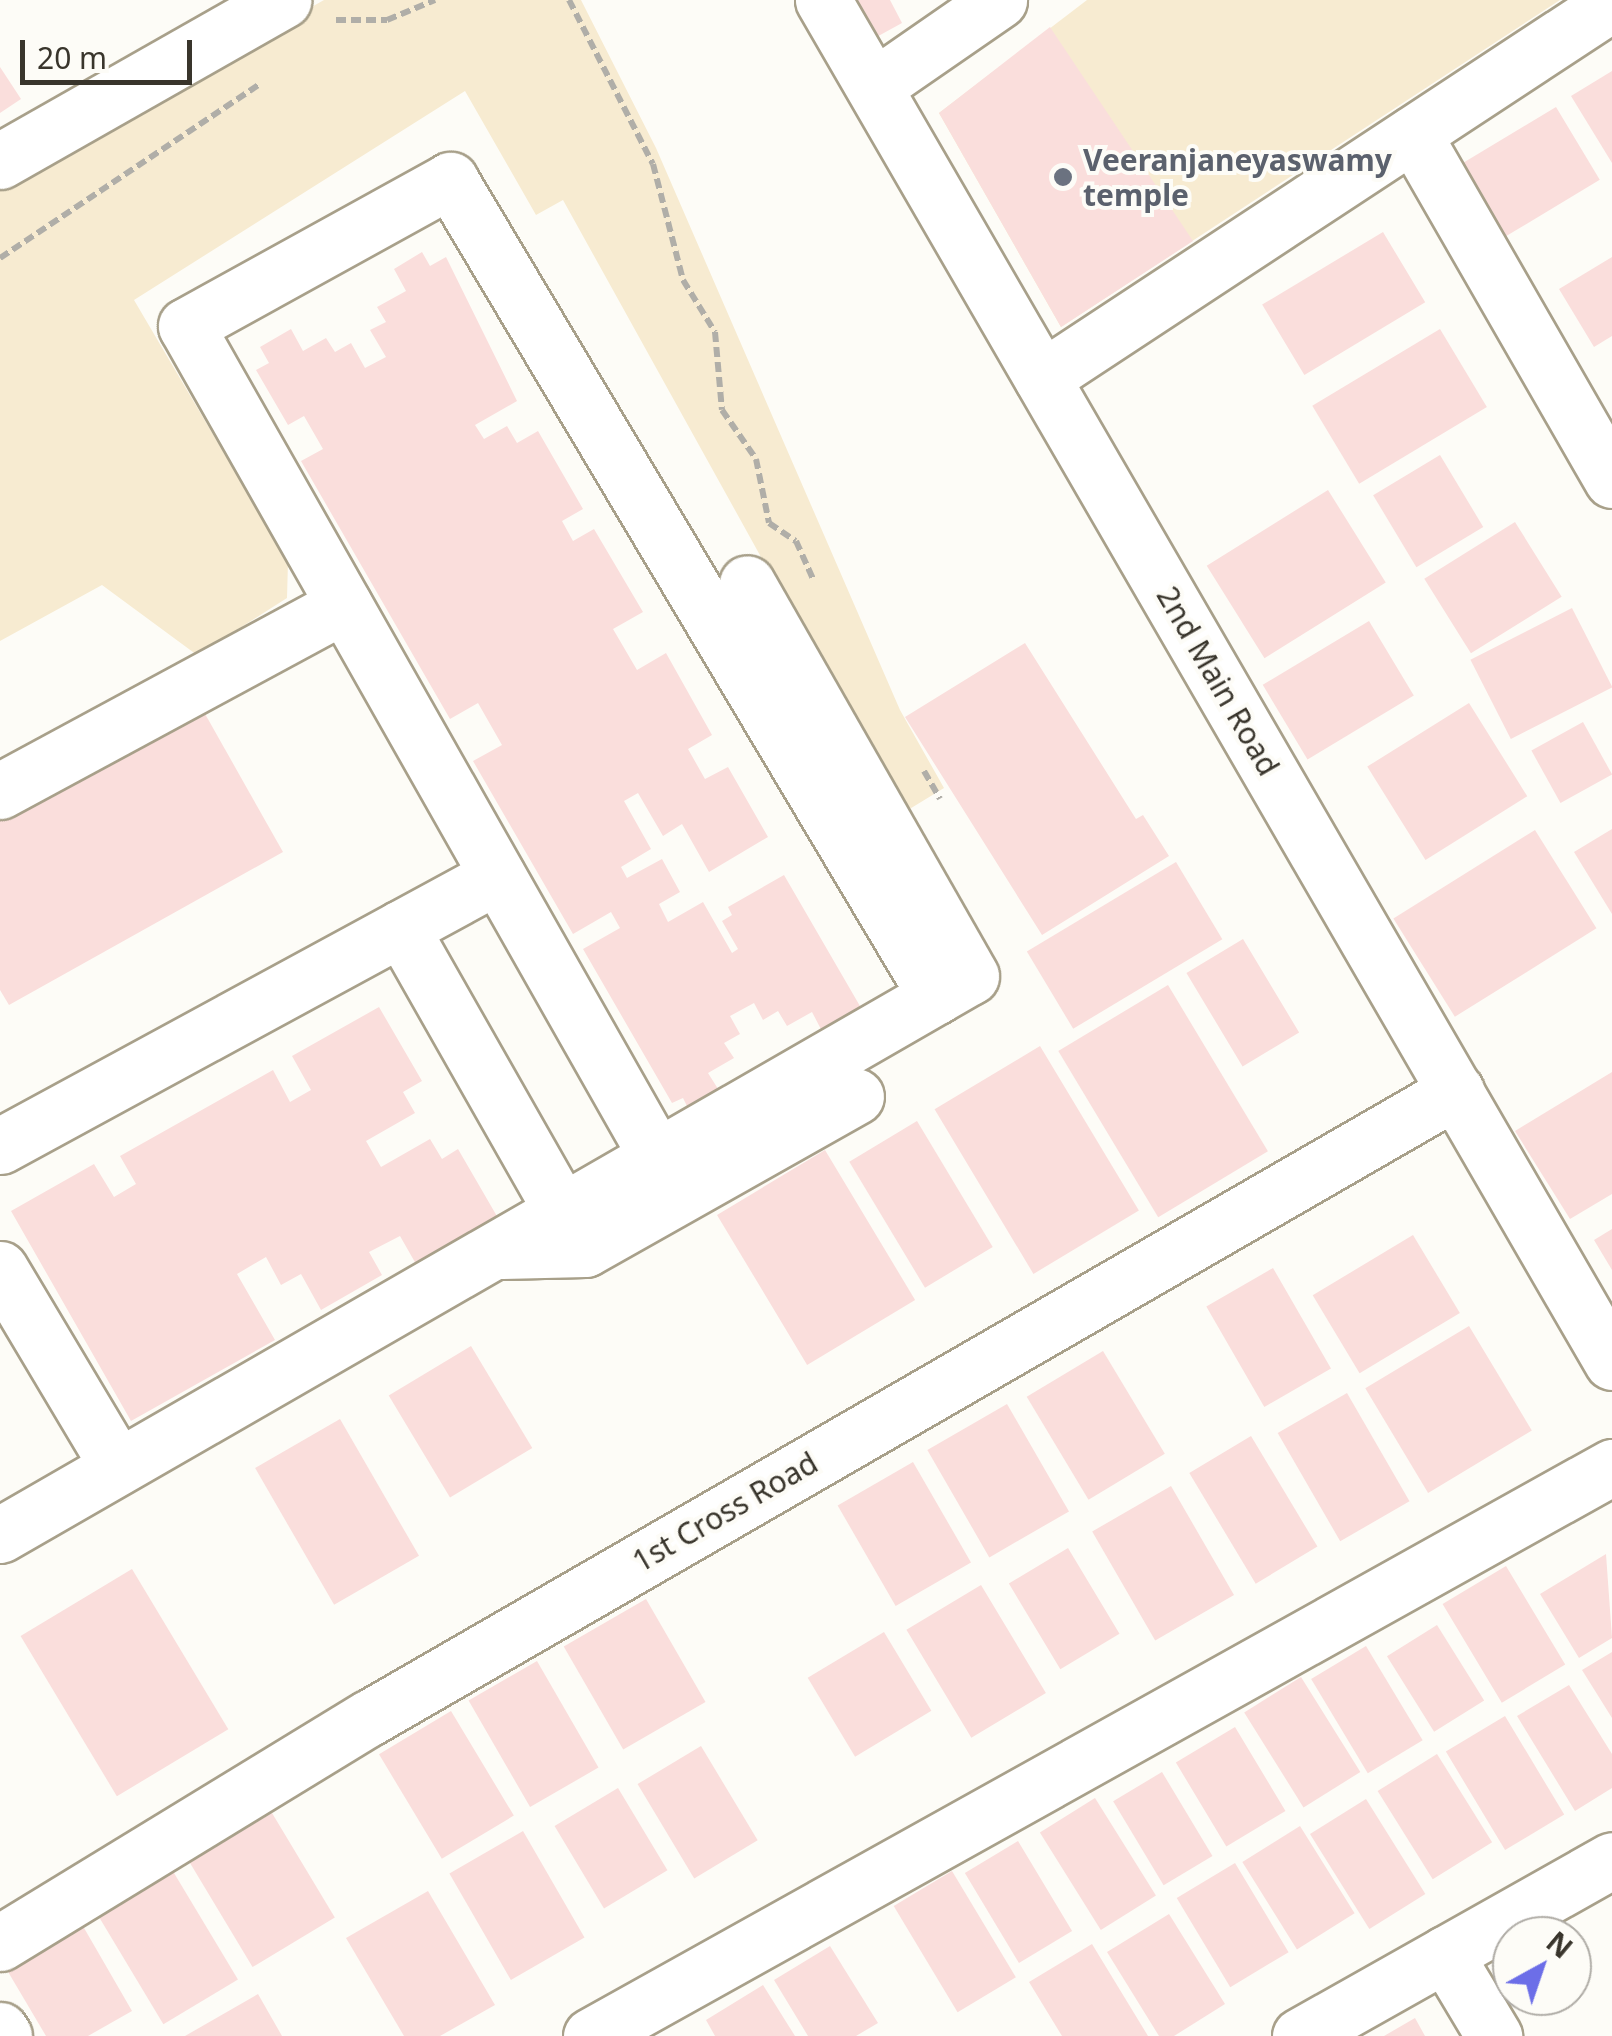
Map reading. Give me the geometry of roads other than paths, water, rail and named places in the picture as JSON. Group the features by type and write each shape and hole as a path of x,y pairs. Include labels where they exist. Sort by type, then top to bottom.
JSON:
{"street":[{"name":"2nd Main Road","path":"823,0 1612,1362"},
{"path":"874,86 999,0"},
{"path":"1042,378 1612,3"},
{"path":"0,162 303,12"},
{"path":"1413,134 1612,480"},
{"path":"657,1157 186,326 450,180 936,996"},
{"path":"2,1529 118,1468 972,976 747,583"},
{"path":"0,791 344,605"},
{"path":"0,1146 497,876"},
{"path":"401,928 562,1212"},
{"name":"1st Cross Road","path":"0,1943 369,1718 1456,1091"},
{"path":"494,1251 584,1249 856,1096"},
{"path":"0,1269 118,1468"},
{"path":"591,2036 1612,1467"},
{"path":"1300,2036 1612,1860"},
{"path":"1444,1954 1494,2036"}],"place":[{"name":"Veeranjaneyaswamy temple","path":"1063,177"}]}
